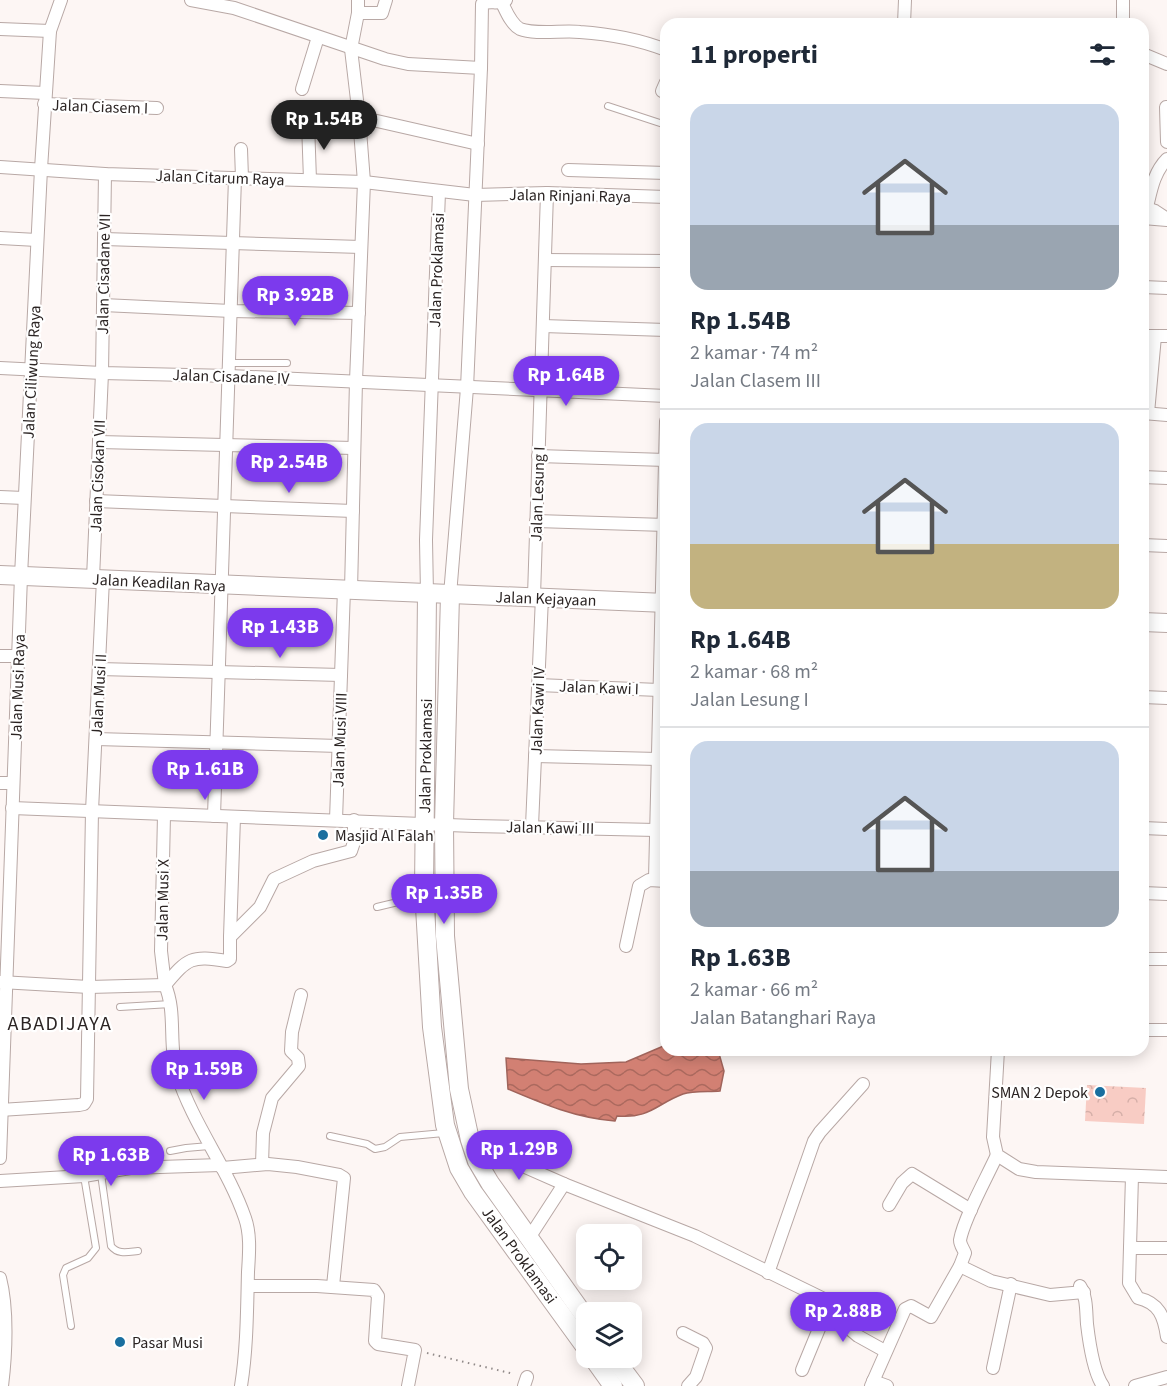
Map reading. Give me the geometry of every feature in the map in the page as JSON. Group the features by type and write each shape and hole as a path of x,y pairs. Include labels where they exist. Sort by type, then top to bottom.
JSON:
{"street":[{"name":"Jalan Ciliwung Raya","path":"21,576 45,98 50,31 61,0"},
{"path":"192,0 234,8 351,49 408,64 481,68"},
{"name":"Jalan Musi VIII","path":"336,820 341,675 352,511 364,182 351,49 358,13 358,0"},
{"path":"358,13 382,13 386,0"},
{"path":"904,18 905,0"},
{"path":"1123,0 1123,18"},
{"path":"504,1 514,23 519,28 625,37 660,48"},
{"name":"Jalan Proklamasi","path":"504,1 483,2 481,7 481,68 467,388 450,595 444,824 445,936 459,1089 477,1161 490,1183 576,1304"},
{"path":"0,29 50,31"},
{"path":"302,89 318,37"},
{"path":"1149,56 1167,64"},
{"name":"Jalan Ciasem I","path":"0,91 121,108 157,108"},
{"path":"1166,107 1167,142"},
{"path":"377,121 478,144"},
{"path":"308,123 310,180"},
{"path":"214,816 233,243 241,149"},
{"path":"1149,196 1160,166 1167,159"},
{"name":"Jalan Citarum Raya","path":"0,167 105,174 364,182 439,192"},
{"path":"568,170 660,173"},
{"name":"Jalan Cisadane VII","path":"102,374 105,174"},
{"name":"Jalan Proklamasi","path":"439,192 426,540 424,823 424,896 432,1027 439,1092 447,1133 459,1168 576,1334"},
{"name":"Jalan Rinjani Raya","path":"439,192 475,195 547,193 660,197"},
{"name":"Jalan Lesung I","path":"538,597 536,521 547,193"},
{"path":"1149,213 1167,219"},
{"path":"0,238 37,240"},
{"path":"104,239 361,247"},
{"path":"545,260 660,261"},
{"path":"1149,287 1167,288"},
{"path":"103,305 231,311 359,313"},
{"path":"543,326 660,330"},
{"path":"1149,366 1155,336"},
{"name":"Jalan Cisadane IV","path":"0,368 102,374 230,370 432,386 660,396"},
{"name":"Jalan Cisokan VII","path":"98,578 96,501 102,374"},
{"path":"1149,413 1167,414"},
{"path":"99,442 354,448"},
{"path":"538,456 660,460"},
{"path":"1149,477 1167,478"},
{"path":"0,497 24,498"},
{"path":"96,501 352,511"},
{"path":"536,521 660,525"},
{"path":"1149,545 1167,546"},
{"name":"Jalan Keadilan Raya","path":"0,575 427,594"},
{"name":"Jalan Musi Raya","path":"0,1158 3,982 21,576"},
{"name":"Jalan Musi II","path":"1,1110 84,1104 87,1099 92,811 99,669 98,578"},
{"name":"Jalan Kejayaan","path":"427,594 660,603"},
{"name":"Jalan Kawi IV","path":"532,826 538,685 538,597"},
{"path":"1149,622 1167,623"},
{"path":"0,656 18,656"},
{"path":"99,669 341,675"},
{"name":"Jalan Kawi I","path":"538,685 660,685"},
{"path":"1149,697 1167,698"},
{"path":"96,740 339,746"},
{"path":"660,752 658,759 660,794"},
{"path":"535,756 658,759"},
{"path":"0,783 13,783"},
{"name":"Jalan Kawi III","path":"12,808 164,815 656,830"},
{"name":"Jalan Musi X","path":"164,815 160,951 165,985 171,1004 172,1048 177,1074 192,1111 221,1166 248,1226 248,1286 241,1386"},
{"path":"660,816 656,830 660,870"},
{"path":"3,982 88,987 165,985 189,960 227,961 230,959 234,817"},
{"path":"230,937 260,907 274,879 313,861 351,851 354,842 354,820"},
{"path":"1149,828 1167,829"},
{"path":"626,946 639,886 645,882 660,880"},
{"path":"1149,893 1167,894"},
{"path":"1149,959 1167,959"},
{"path":"262,1164 263,1133 273,1098 299,1066 298,1058 291,1052 292,1032 301,995"},
{"path":"432,1027 452,1025"},
{"path":"1149,1030 1167,1030"},
{"path":"998,1056 993,1137 997,1155 1019,1169 1036,1172 1167,1178"},
{"path":"768,1273 814,1141 863,1084"},
{"path":"452,1151 470,1140"},
{"path":"887,1386 872,1383 885,1351 907,1307 910,1306 931,1317 960,1266 965,1253 960,1242 971,1210 997,1155"},
{"path":"477,1161 507,1159 695,1236 830,1302 846,1326 858,1336 885,1351"},
{"path":"0,1181 84,1176 130,1168 262,1164 297,1167 339,1175 344,1179 333,1286"},
{"path":"889,1204 902,1183 912,1174 971,1210"},
{"path":"1132,1176 1129,1283 1138,1298 1158,1307 1167,1336"},
{"path":"529,1238 564,1184"},
{"path":"1130,1248 1167,1248"},
{"path":"960,1266 991,1281 1050,1295 1082,1289 1088,1330 1103,1386"},
{"path":"0,1278 3,1294 2,1386"},
{"path":"993,1368 1011,1284"},
{"path":"248,1286 333,1286 374,1290 377,1293 375,1341 378,1344 415,1350 408,1386"},
{"path":"802,1370 830,1302"},
{"path":"683,1333 703,1343 706,1348 696,1377 688,1386"},
{"path":"600,1368 613,1386"},
{"path":"622,1368 635,1386"},
{"path":"1135,1386 1167,1377"}],"lane":[{"path":"608,106 660,123"},
{"path":"230,370 287,363"},
{"path":"377,908 424,896"},
{"path":"120,1007 171,1004"},
{"path":"330,1136 367,1144 375,1149 385,1147 400,1137 447,1133"},
{"path":"170,1151 210,1145"},
{"path":"101,1174 111,1246 115,1251 122,1253 138,1251"},
{"path":"84,1176 96,1248"},
{"path":"71,1326 63,1275 66,1268 88,1258 96,1248 111,1246"}],"path":[{"path":"415,1350 525,1382"}],"green space":[{"path":"1087,1085 1146,1088 1144,1124 1085,1121"}],"water":[{"path":"660,1048 660,1056 720,1056 724,1071 720,1091 683,1094 645,1113 617,1116 615,1121 573,1114 508,1089 506,1058 581,1064 626,1062"}],"place":[{"name":"Masjid Al Falah","path":"323,835"},
{"name":"SMAN 2 Depok","path":"1100,1092"},
{"name":"Pasar Musi","path":"120,1342"}],"district":[{"name":"ABADIJAYA","path":"60,1023"}]}
